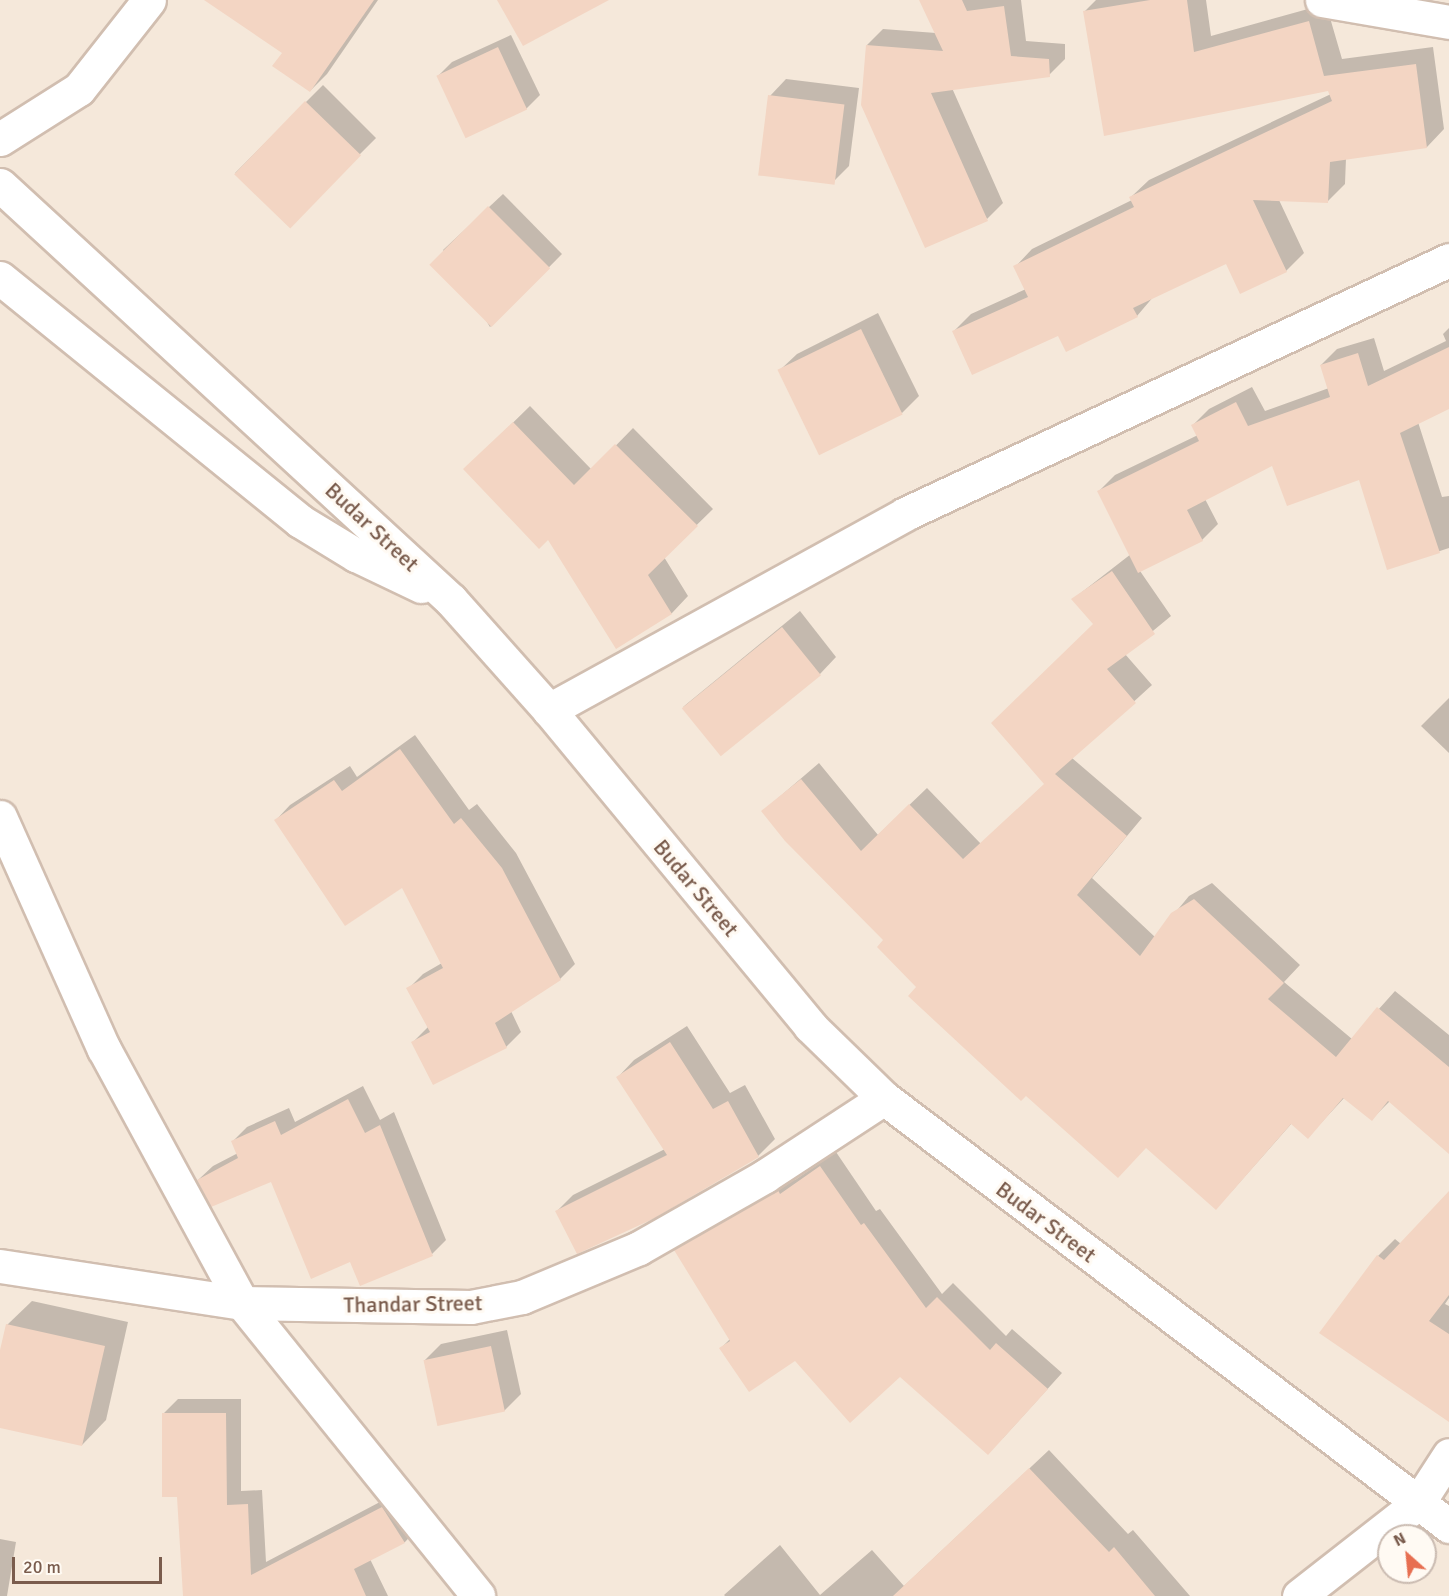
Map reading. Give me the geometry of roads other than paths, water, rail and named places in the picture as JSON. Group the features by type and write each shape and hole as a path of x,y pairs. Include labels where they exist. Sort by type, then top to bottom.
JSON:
{"street":[{"path":"0,139 79,89 148,0"},
{"path":"1322,0 1449,22"},
{"name":"Budar Street","path":"0,185 451,600 549,710 810,1026 884,1098 1449,1526"},
{"path":"549,710 905,514 1449,261"},
{"path":"0,278 300,521 356,555 451,600"},
{"path":"0,817 104,1049 242,1303 478,1596"},
{"name":"Thandar Street","path":"0,1266 242,1303 471,1307 522,1297 639,1248 765,1176 884,1098"},
{"path":"1299,1596 1418,1503 1449,1455"}]}
